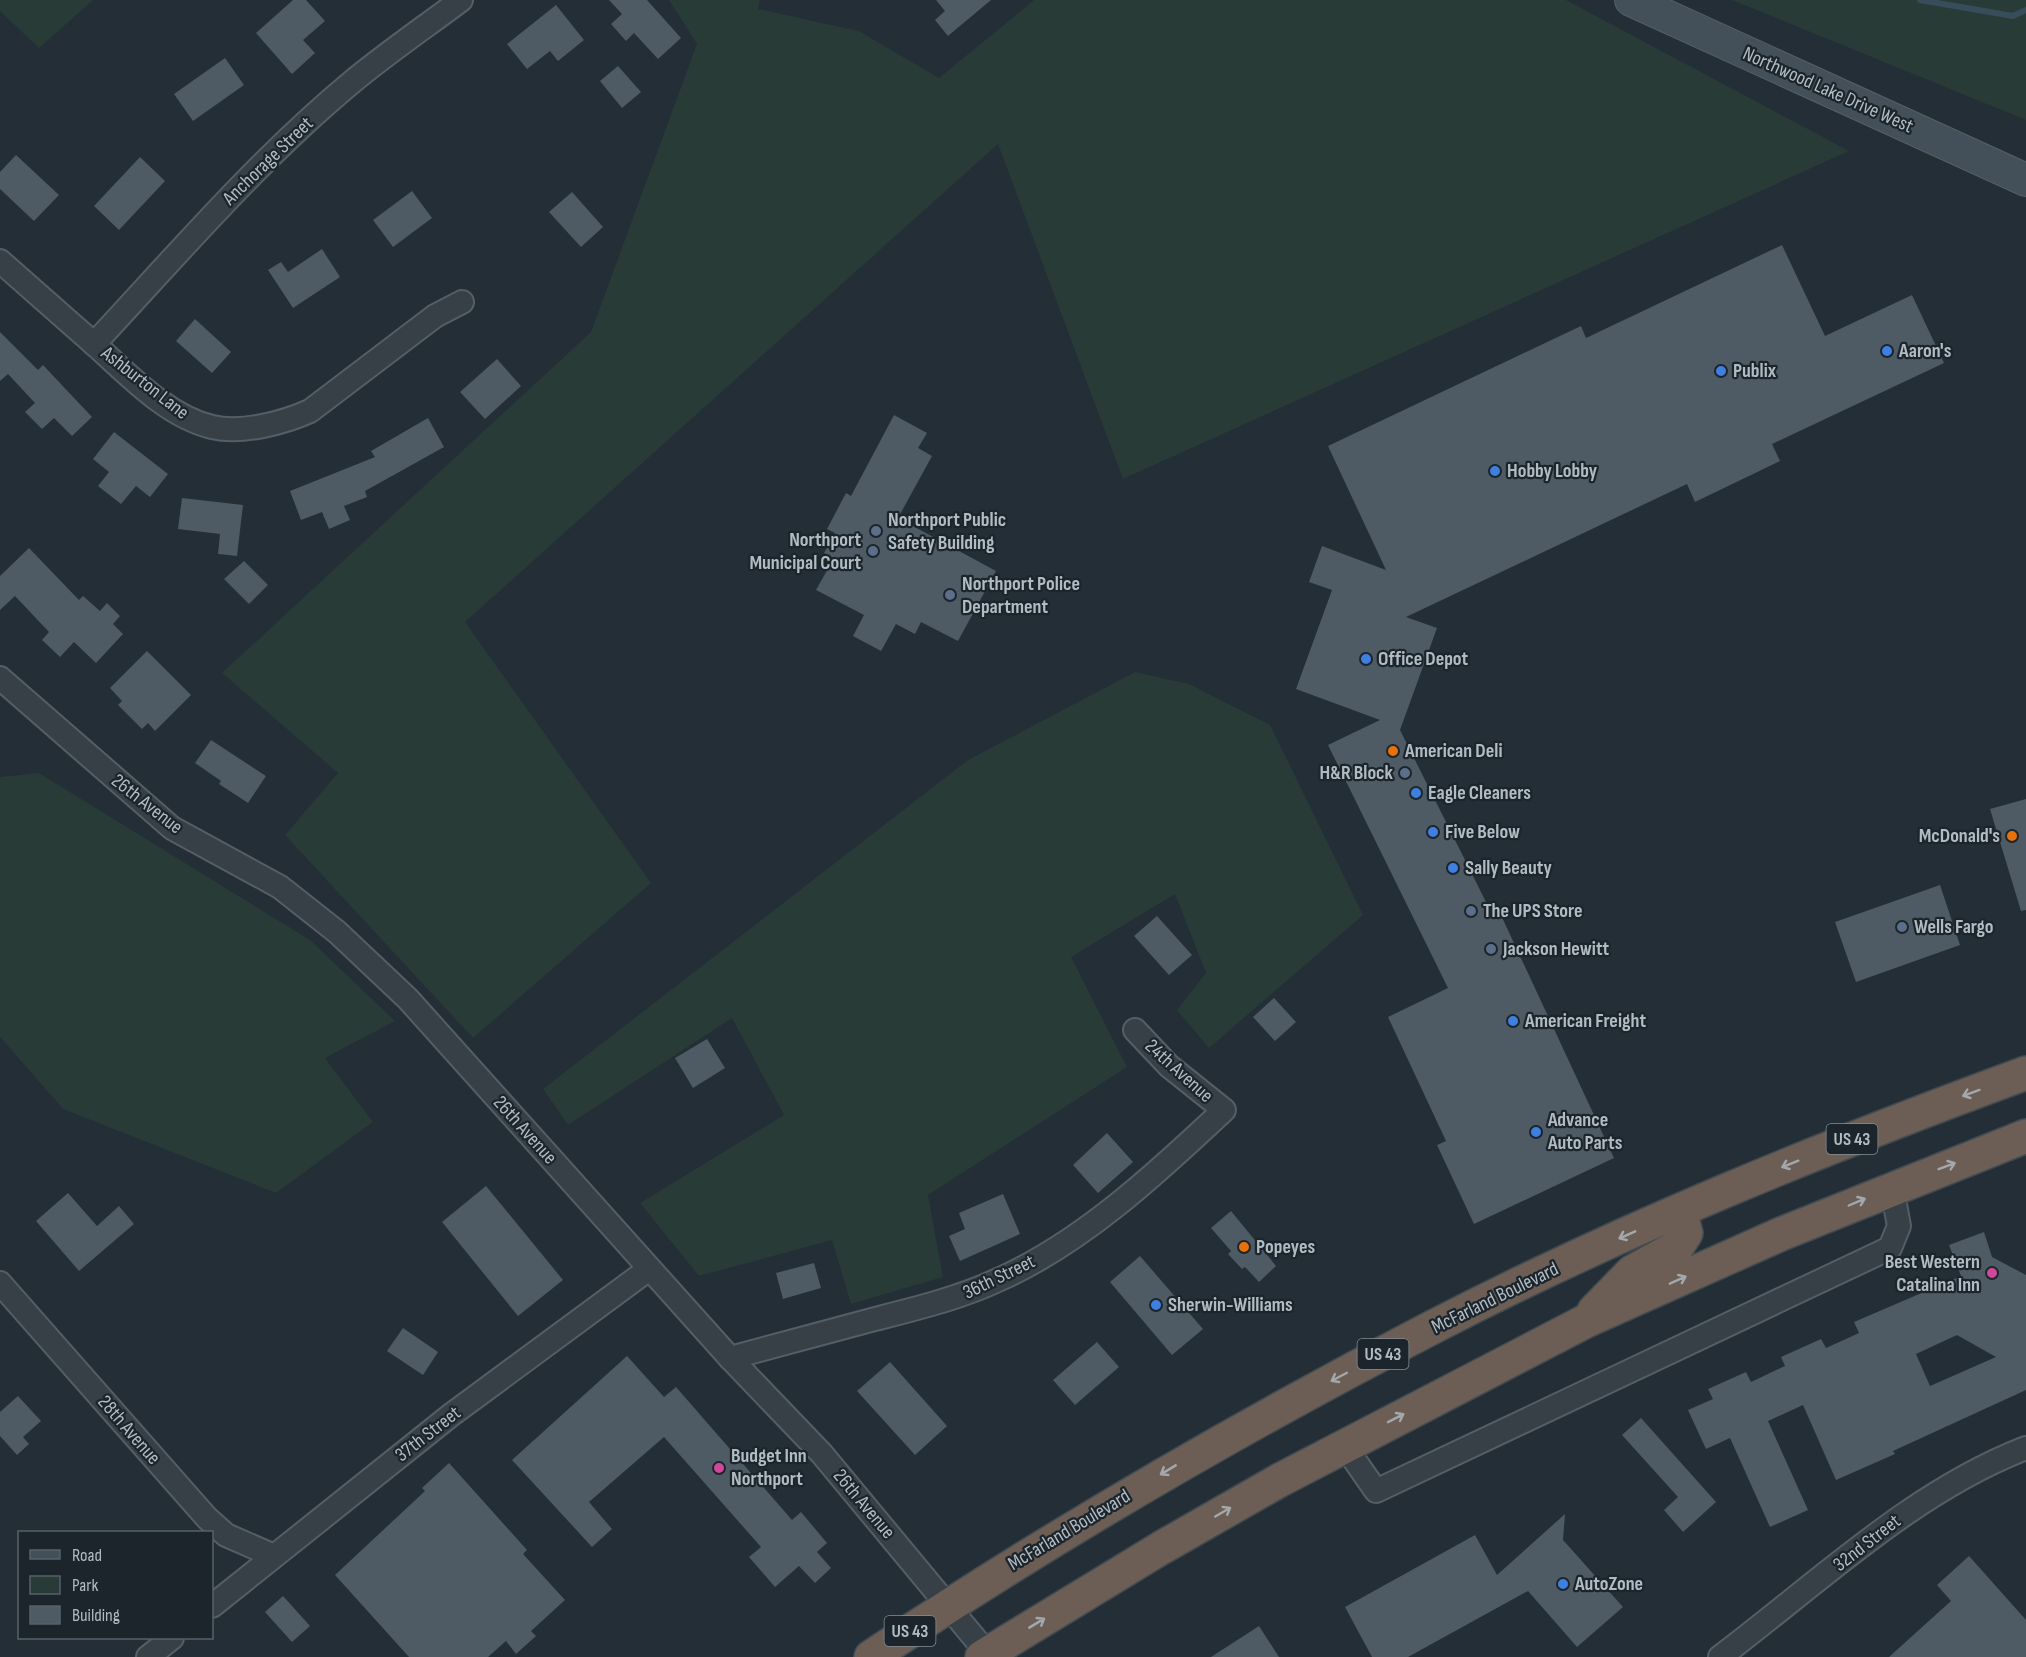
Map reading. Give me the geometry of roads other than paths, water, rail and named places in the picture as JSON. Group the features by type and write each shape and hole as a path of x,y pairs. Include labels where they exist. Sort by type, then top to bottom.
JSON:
{"highway":[{"name":"McFarland Boulevard","path":"871,1657 1018,1560 1179,1464 1435,1326 1680,1212 1922,1111 2026,1073"},
{"path":"985,1655 1198,1526 1344,1445 1586,1321 1892,1188 2026,1136"},
{"path":"1586,1321 1609,1293 1632,1272 1677,1246 1686,1233 1680,1212"}],"street":[{"name":"Anchorage Street","path":"94,344 227,201 315,115 352,82 461,0"},
{"name":"Northwood Lake Drive West","path":"1631,0 2026,180"},
{"name":"Ashburton Lane","path":"0,261 133,379 191,420 214,428 263,427 287,422 310,411 435,316 462,302"},
{"name":"26th Avenue","path":"0,678 172,828 239,862 280,887 337,932 408,999 730,1358 822,1454 948,1605 985,1655"},
{"name":"24th Avenue","path":"1135,1030 1169,1066 1224,1110"},
{"name":"36th Street","path":"730,1358 957,1297 1002,1279 1065,1242 1126,1197 1168,1163 1224,1110"},
{"path":"1344,1445 1376,1491 1890,1248 1899,1226 1892,1188"},
{"name":"37th Street","path":"213,1605 451,1415 650,1269"},
{"name":"28th Avenue","path":"0,1283 207,1518 226,1535 274,1556"},
{"name":"32nd Street","path":"1720,1657 1917,1504 2005,1456 2026,1448"},
{"path":"148,1657 171,1639"}],"waterway":[{"path":"1920,0 2013,16 2026,10"}],"place":[{"name":"Aaron's","path":"1887,351"},
{"name":"Publix","path":"1721,371"},
{"name":"Hobby Lobby","path":"1495,471"},
{"name":"Northport Public Safety Building","path":"876,531"},
{"name":"Northport Municipal Court","path":"873,551"},
{"name":"Northport Police Department","path":"950,595"},
{"name":"Office Depot","path":"1366,659"},
{"name":"American Deli","path":"1393,751"},
{"name":"H&R Block","path":"1405,773"},
{"name":"Eagle Cleaners","path":"1416,793"},
{"name":"Five Below","path":"1433,832"},
{"name":"McDonald's","path":"2012,836"},
{"name":"Sally Beauty","path":"1453,868"},
{"name":"The UPS Store","path":"1471,911"},
{"name":"Wells Fargo","path":"1902,927"},
{"name":"Jackson Hewitt","path":"1491,949"},
{"name":"American Freight","path":"1513,1021"},
{"name":"Advance Auto Parts","path":"1536,1132"},
{"name":"Popeyes","path":"1244,1247"},
{"name":"Best Western Catalina Inn","path":"1992,1273"},
{"name":"Sherwin-Williams","path":"1156,1305"},
{"name":"Budget Inn Northport","path":"719,1468"},
{"name":"AutoZone","path":"1563,1584"}]}
